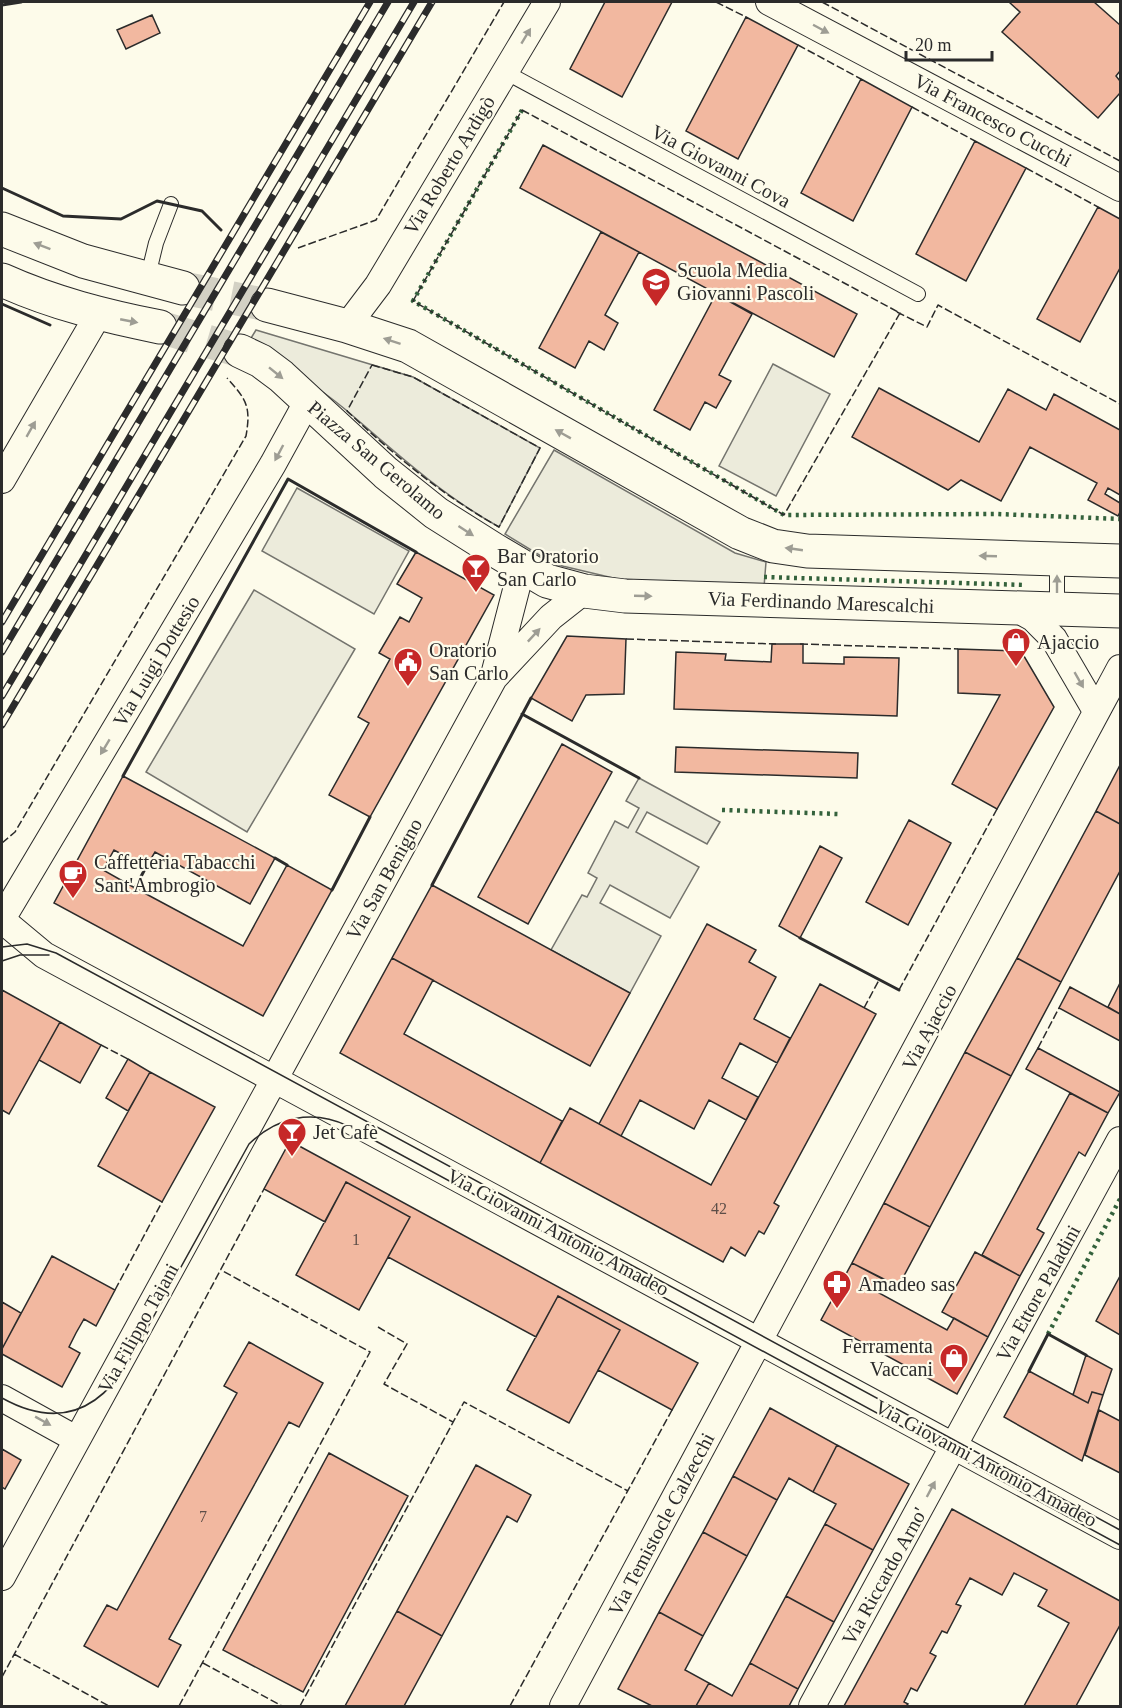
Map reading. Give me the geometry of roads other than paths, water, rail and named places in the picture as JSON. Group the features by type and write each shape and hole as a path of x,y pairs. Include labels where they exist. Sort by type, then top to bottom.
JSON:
{"street":[{"name":"Via Roberto Ardigò","path":"347,326 378,285 547,2"},
{"name":"Via Francesco Cucchi","path":"770,2 1120,188"},
{"path":"2,229 83,261 183,288"},
{"path":"2,280 60,304 98,315 160,327"},
{"path":"267,305 347,326 408,346 740,532 773,546 807,551 1120,561"},
{"path":"2,480 98,315"},
{"name":"Piazza San Gerolamo","path":"240,351 261,361 281,376 386,473 436,513 547,581 584,591"},
{"name":"Via Luigi Dottesio","path":"2,920 267,475 307,402"},
{"name":"Via San Benigno","path":"275,1080 494,678 522,567"},
{"name":"Via San Benigno","path":"494,678 551,617 584,591"},
{"name":"Via Ferdinando Marescalchi","path":"584,591 625,596 1120,611"},
{"path":"1013,607 1033,618 1054,639 1096,711"},
{"name":"Via Ajaccio","path":"759,1341 1120,668"},
{"name":"Via Giovanni Antonio Amadeo","path":"2,920 45,954 1120,1536"},
{"name":"Via Filippo Tajani","path":"2,1577 275,1080"},
{"name":"Via Ettore Paladini","path":"955,1445 1120,1140"},
{"name":"Via Temistocle Calzecchi","path":"570,1704 759,1341"},
{"path":"2,1398 76,1439"},
{"name":"Via Riccardo Arno'","path":"812,1707 955,1445"}],"lane":[{"name":"Via Giovanni Cova","path":"505,72 918,294"},
{"path":"147,280 156,243 171,204"},
{"path":"1057,558 1057,609"}],"tunnel":[{"path":"183,288 267,305"},
{"path":"160,327 240,351"}],"tram line":[{"path":"2,947 27,944 56,953 1120,1530"},
{"path":"2,961 20,955 49,955"},
{"path":"2,1398 40,1412 58,1413 74,1410 104,1393 129,1361 249,1144 271,1127 283,1122 296,1118 321,1118 348,1126 1120,1545"}],"railway":[{"path":"2,622 370,2"},
{"path":"2,652 388,2"},
{"path":"2,696 414,2"},
{"path":"2,725 432,2"}],"place":[{"name":"Scuola Media Giovanni Pascoli","path":"656,308"},
{"name":"Bar Oratorio San Carlo","path":"476,594"},
{"name":"Ajaccio","path":"1016,668"},
{"name":"Oratorio San Carlo","path":"408,688"},
{"name":"Caffetteria Tabacchi Sant'Ambrogio","path":"73,900"},
{"name":"Jet Cafè","path":"292,1158"},
{"name":"Amadeo sas","path":"837,1310"},
{"name":"Ferramenta Vaccani","path":"954,1384"}]}
